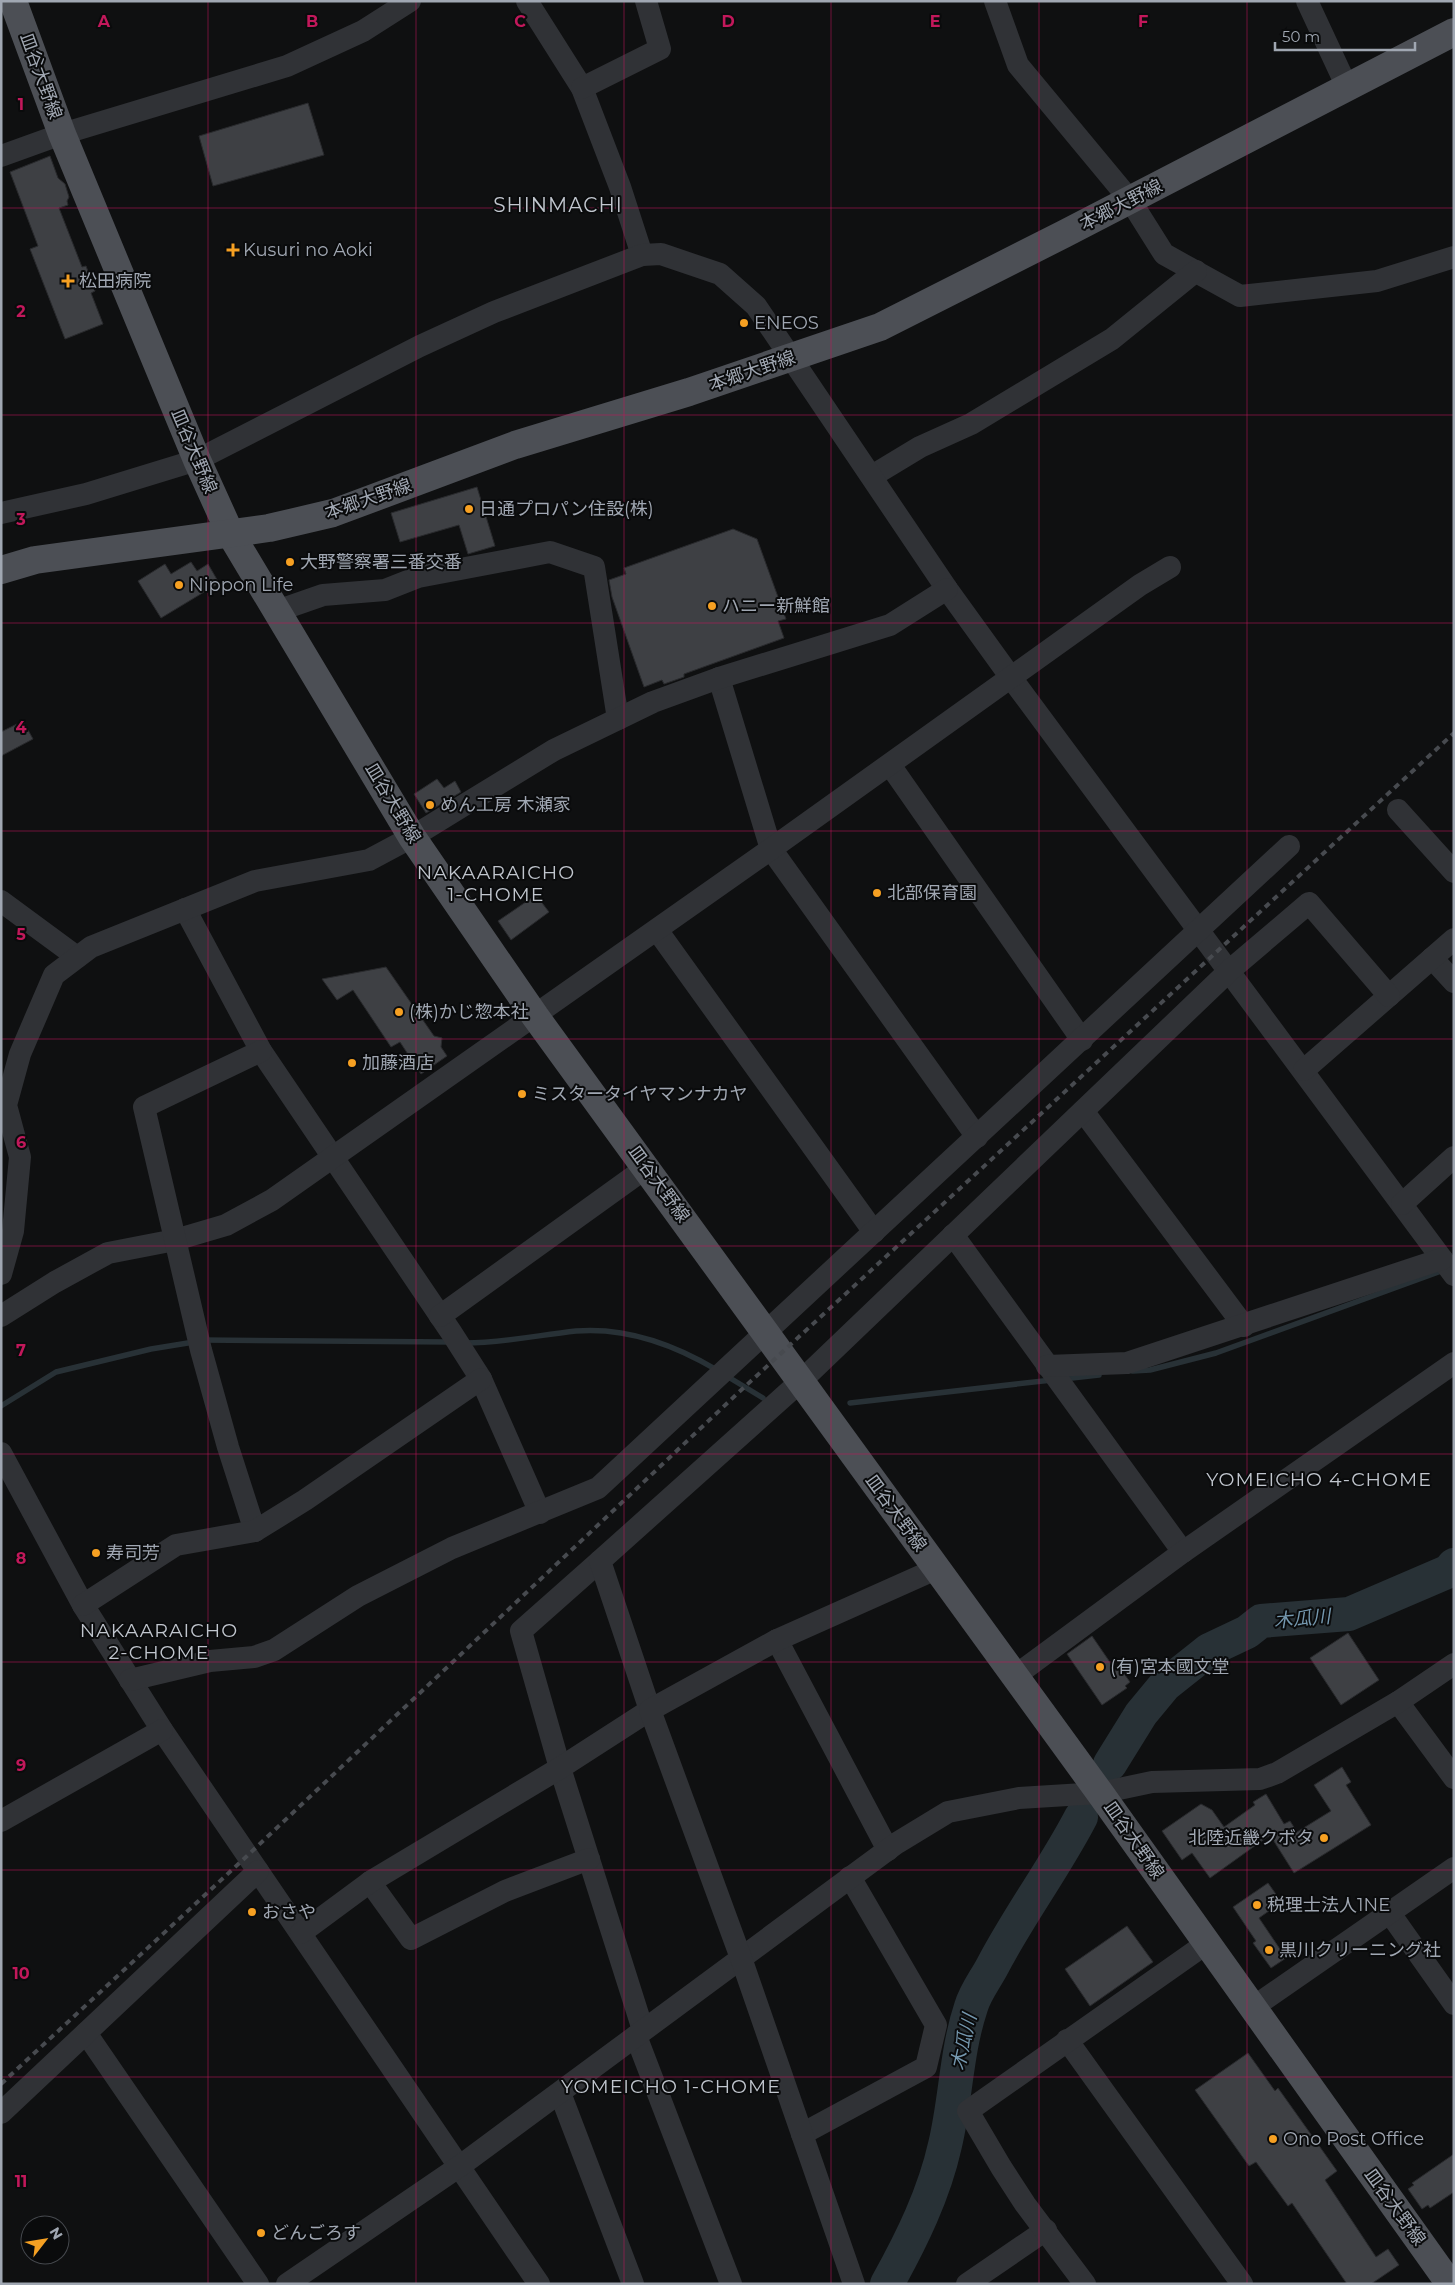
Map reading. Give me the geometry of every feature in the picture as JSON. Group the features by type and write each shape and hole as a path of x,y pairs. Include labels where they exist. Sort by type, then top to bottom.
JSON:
{"main road":[{"name":"皿谷大野線","path":"13,1 62,134 197,460 230,533 412,836 535,1016 1100,1793 1450,2284"},
{"name":"本郷大野線","path":"1,570 35,560 280,526 333,513 515,445 690,392 880,327 1454,32"}],"street":[{"path":"1,156 62,134 287,66 363,31 410,1"},
{"path":"527,1 582,88 620,188 642,255"},
{"path":"582,88 660,48 646,1"},
{"path":"995,1 1018,65 1130,200 1164,254 1240,296 1377,280 1454,257"},
{"path":"1307,1 1347,86"},
{"path":"1,514 86,494 197,460 420,346 486,316 642,255 661,254 720,274 756,306 947,589 1448,1267 1244,1326 1127,1363 1047,1366"},
{"path":"872,476 920,447 971,424 1112,338 1196,271"},
{"path":"277,611 323,595 385,590 418,577 550,552 594,567 618,719"},
{"path":"1,1316 54,1282 108,1253 176,1240 226,1226 272,1200 1012,679 1140,585 1170,567"},
{"path":"1,1274 13,1231 20,1158 6,1105 20,1054 54,975 77,957 91,947 255,881 369,860 554,750 654,702 719,678 890,625 947,589"},
{"path":"719,678 771,849 977,1137"},
{"path":"890,765 1082,1040"},
{"path":"1398,810 1454,872"},
{"path":"130,1680 210,1662 254,1657 274,1650 358,1596 452,1548 598,1488 1199,932 1289,846"},
{"path":"1,902 77,957"},
{"path":"731,2284 640,2033 521,1632 801,1381 1229,971 1308,903 1389,996"},
{"path":"185,909 261,1051 334,1157 481,1379 540,1513"},
{"path":"656,930 874,1232"},
{"path":"1304,1070 1454,939"},
{"path":"1432,958 1454,982"},
{"path":"255,1531 228,1447 199,1340 144,1107 261,1051"},
{"path":"1083,1110 1244,1326"},
{"path":"1402,1204 1454,1157"},
{"path":"446,1324 647,1168"},
{"path":"953,1235 1183,1552"},
{"path":"1015,1676 1183,1552 1454,1364"},
{"path":"83,1605 176,1545 255,1531 305,1500 481,1379"},
{"path":"1,1453 83,1605 162,1730 539,2284"},
{"path":"600,1561 650,1710 741,1958 854,2284"},
{"path":"301,1933 370,1882 560,1768 650,1710 777,1640 936,1569"},
{"path":"777,1640 888,1850"},
{"path":"287,2284 460,2166 850,1877 948,1812 1019,1798 1100,1793 1152,1782 1260,1779 1277,1773 1398,1702 1454,1664"},
{"path":"1398,1702 1454,1778"},
{"path":"1,1821 162,1730"},
{"path":"370,1882 410,1939 505,1891 589,1859"},
{"path":"1252,2008 1454,1868"},
{"path":"1,2113 258,1871"},
{"path":"802,2134 926,2067 936,2025 850,1877"},
{"path":"1389,1912 1454,2004"},
{"path":"1084,2284 1000,2168 968,2111 1207,1943"},
{"path":"86,2033 258,2284"},
{"path":"1067,2040 1242,2284"},
{"path":"560,2093 633,2284"},
{"path":"967,2284 1046,2230"}],"building":[{"path":"308,103 324,155 213,186 199,136"},
{"path":"50,156 58,178 65,184 69,197 68,205 59,208 82,267 86,266 95,291 91,293 103,324 65,339 30,249 38,246 10,172"},
{"path":"477,487 495,546 468,554 459,525 400,542 391,513"},
{"path":"733,529 757,539 786,619 778,621 784,638 684,674 684,677 664,684 662,680 644,687 612,597 609,580 626,574 624,568"},
{"path":"191,562 197,571 208,564 219,583 161,618 138,581 165,564 171,574"},
{"path":"23,721 33,739 1,756 1,732"},
{"path":"437,779 444,788 455,781 461,792 426,813 414,794"},
{"path":"536,895 549,912 511,940 498,921"},
{"path":"386,967 434,1036 442,1038 441,1047 447,1056 421,1074 400,1042 391,1047 353,990 337,1000 322,979"},
{"path":"1348,1633 1379,1680 1341,1705 1310,1658"},
{"path":"1092,1636 1116,1671 1120,1668 1130,1682 1125,1686 1127,1688 1102,1705 1067,1654"},
{"path":"1342,1767 1351,1782 1346,1785 1371,1825 1294,1873 1270,1835 1210,1878 1192,1853 1182,1860 1162,1831 1201,1804 1212,1810 1224,1827 1255,1805 1253,1802 1266,1794 1284,1824 1290,1821 1297,1832 1331,1811 1314,1785"},
{"path":"1268,1883 1278,1897 1272,1901 1276,1906 1259,1918 1286,1958 1271,1968 1253,1943 1256,1941 1233,1907"},
{"path":"1127,1926 1153,1962 1090,2006 1065,1969"},
{"path":"1248,2053 1275,2091 1278,2088 1337,2171 1325,2180 1376,2257 1388,2249 1399,2265 1371,2284 1347,2284 1292,2203 1288,2206 1256,2162 1249,2166 1195,2090"},
{"path":"1454,2154 1454,2192 1430,2208 1428,2205 1422,2209 1408,2189 1414,2185 1412,2183"}],"waterway":[{"path":"1133,1371 1150,1370 1216,1353 1444,1270"},
{"path":"465,1343 507,1340 576,1331 613,1332 632,1335 667,1346 717,1370"},
{"path":"203,1340 451,1342"},
{"path":"1,1406 56,1372 151,1349 194,1342"},
{"path":"725,1375 763,1398"},
{"path":"1063,1379 1099,1375"},
{"path":"850,1403 1052,1380"},
{"name":"木瓜川","path":"1110,1764 1141,1714 1165,1685 1209,1650 1247,1632 1261,1621 1349,1614 1449,1571 1454,1565"},
{"name":"木瓜川","path":"887,2284 921,2216 935,2181 949,2128 962,2041 973,2002 1002,1948 1060,1855 1081,1817"}],"railway":[{"path":"1,2084 247,1856 738,1393 1454,733"}],"place":[{"name":"Kusuri no Aoki","path":"233,250"},
{"name":"松田病院","path":"68,281"},
{"name":"ENEOS","path":"744,323"},
{"name":"日通プロパン住設(株)","path":"469,509"},
{"name":"大野警察署三番交番","path":"290,562"},
{"name":"Nippon Life","path":"179,585"},
{"name":"ハニー新鮮館","path":"712,606"},
{"name":"めん工房 木瀬家","path":"430,805"},
{"name":"北部保育園","path":"877,893"},
{"name":"(株)かじ惣本社","path":"399,1012"},
{"name":"加藤酒店","path":"352,1063"},
{"name":"ミスタータイヤマンナカヤ","path":"522,1094"},
{"name":"寿司芳","path":"96,1553"},
{"name":"(有)宮本國文堂","path":"1100,1667"},
{"name":"北陸近畿クボタ","path":"1324,1838"},
{"name":"税理士法人1NE","path":"1257,1905"},
{"name":"おさや","path":"252,1912"},
{"name":"黒川クリーニング社","path":"1269,1950"},
{"name":"Ono Post Office","path":"1273,2139"},
{"name":"どんごろす","path":"261,2233"}],"district":[{"name":"SHINMACHI","path":"558,205"},
{"name":"NAKAARAICHO 1-CHOME","path":"496,883"},
{"name":"YOMEICHO 4-CHOME","path":"1319,1479"},
{"name":"NAKAARAICHO 2-CHOME","path":"159,1641"},
{"name":"YOMEICHO 1-CHOME","path":"671,2086"}]}
